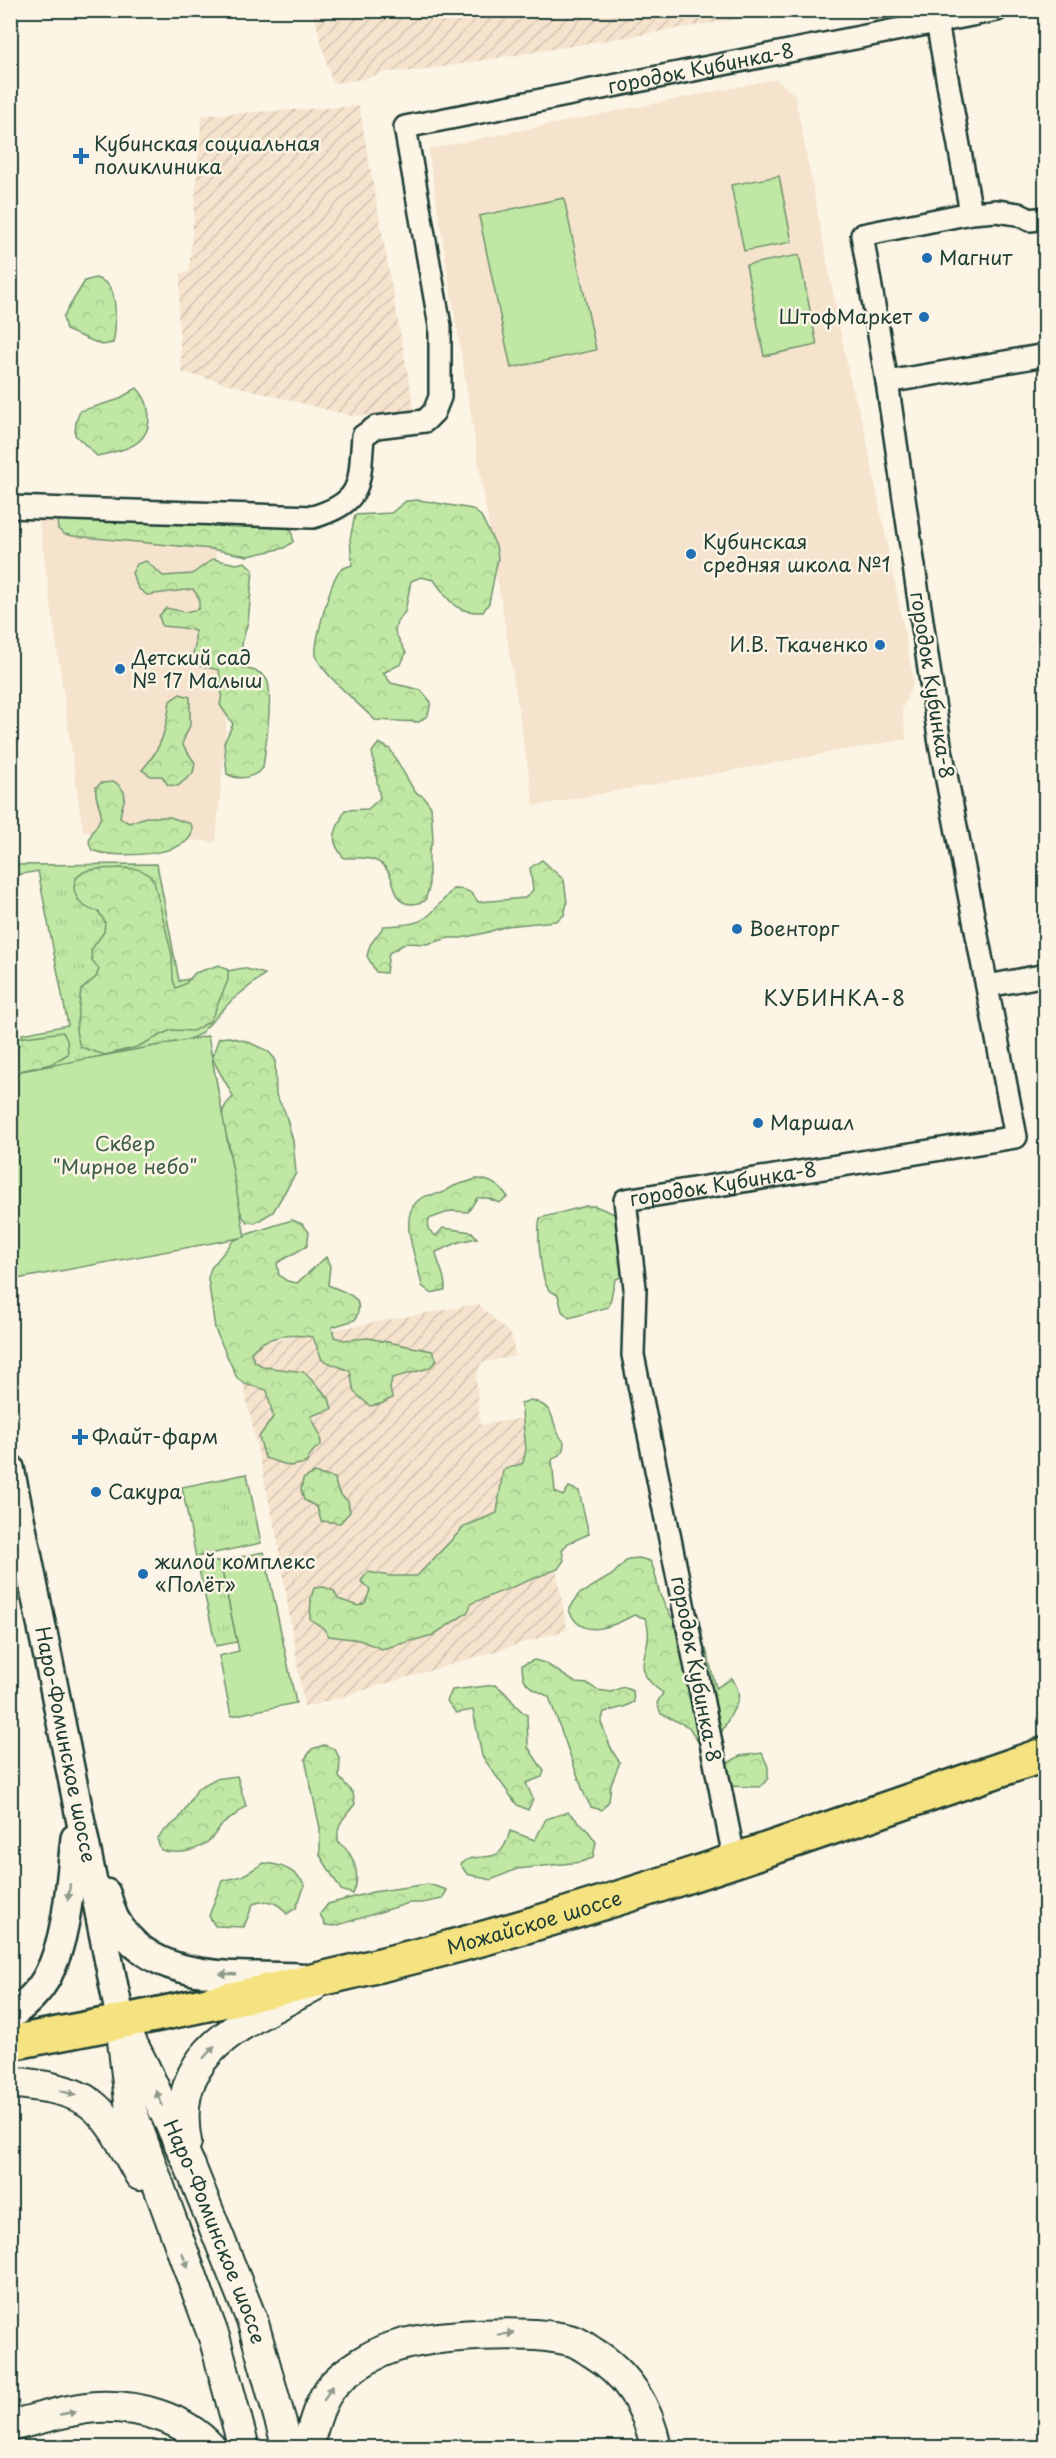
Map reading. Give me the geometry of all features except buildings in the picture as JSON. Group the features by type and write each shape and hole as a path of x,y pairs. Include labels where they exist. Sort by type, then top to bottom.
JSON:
{"main road":[{"name":"Можайское шоссе","path":"10,2043 328,1978 461,1944 735,1862 1046,1754"},
{"path":"190,2166 183,2128 184,2100 193,2073 207,2054 229,2032 328,1978"},
{"name":"Наро-Фоминское шоссе","path":"121,2022 190,2166 253,2323 288,2448"},
{"name":"Наро-Фоминское шоссе","path":"121,2022 131,2110 214,2340 244,2448"},
{"path":"10,2082 61,2091 91,2104 106,2120 174,2230"},
{"path":"307,2448 318,2413 333,2385 358,2364 392,2348 446,2338 522,2333 574,2341 611,2363 635,2390 654,2435 656,2448"},
{"path":"10,2426 96,2407 149,2411 198,2434 211,2448"}],"street":[{"name":"городок Кубинка-8","path":"10,507 313,517 332,512 352,498 359,482 363,435 376,428 425,421 434,412 440,398 440,326 405,127 997,10"},
{"path":"937,22 971,213 996,211 1018,214 1030,220 1046,218"},
{"name":"городок Кубинка-8","path":"735,1862 633,1355 635,1288 625,1200 1016,1137 940,744 862,235 971,213"},
{"path":"886,382 1046,355"},
{"path":"988,986 1046,975"},
{"name":"Наро-Фоминское шоссе","path":"10,1468 121,2022"},
{"path":"78,1813 115,1919 134,1944 152,1958 199,1973 328,1978"},
{"path":"10,2016 35,1994 48,1975 54,1960 67,1905 78,1813"}],"shaded area":[{"path":"313,10 786,11 418,71 385,72 365,79 332,83"},
{"name":"Кубинская средняя школа №1","path":"776,79 795,95 850,380 864,427 914,681 902,709 907,739 534,806 428,149"},
{"path":"359,106 415,414 351,416 182,372 178,316 181,273 189,272 202,115"},
{"path":"39,521 216,526 215,640 230,681 216,842 83,832"},
{"path":"478,1304 512,1336 515,1356 481,1363 476,1378 480,1425 529,1417 567,1630 314,1705 304,1706 277,1538 235,1347"}],"green space":[{"path":"779,176 792,242 744,251 731,185"},
{"path":"564,198 596,350 511,368 479,216"},
{"path":"799,255 817,345 764,356 746,265"},
{"path":"95,278 106,283 113,294 115,331 113,343 102,345 66,330 63,317 85,281"},
{"path":"137,388 148,409 148,428 144,435 132,446 97,456 75,435 80,411 117,400"},
{"path":"419,500 472,509 481,516 496,546 498,558 489,603 483,612 465,610 453,604 434,580 421,577 411,581 405,612 397,621 395,632 406,653 401,664 383,673 391,683 421,690 431,702 428,715 419,722 375,720 319,662 316,655 318,638 336,576 340,570 352,565 350,539 355,515 391,513 406,501"},
{"path":"57,519 286,523 292,532 293,542 284,548 248,556 211,549 73,536 64,534 58,529"},
{"path":"213,559 236,564 245,562 253,570 248,622 242,642 243,668 253,670 265,677 270,696 263,768 246,777 227,774 224,743 233,724 220,705 222,694 219,670 198,665 192,657 195,631 162,626 159,616 166,608 185,612 199,609 199,598 193,589 147,595 138,588 132,573 137,564 146,561 163,576 192,574"},
{"path":"180,694 190,697 190,725 182,744 195,763 193,773 178,786 168,785 162,776 151,776 142,770 159,746 167,721 170,701"},
{"path":"379,743 390,749 415,792 424,797 431,807 433,840 429,851 429,888 425,901 413,904 399,899 387,869 380,863 367,858 344,858 334,840 336,829 345,810 368,809 380,798 372,752"},
{"path":"115,782 125,795 120,818 129,823 146,817 170,817 191,824 191,835 183,844 169,850 152,853 116,855 92,850 90,836 101,815 96,787 101,783"},
{"path":"542,860 564,880 567,903 564,915 556,921 507,926 485,933 427,944 406,943 389,953 386,973 376,972 367,956 370,945 384,926 409,924 424,919 453,889 468,891 478,902 525,898 533,890 530,868"},
{"path":"157,864 179,981 243,968 265,974 232,1000 200,1034 169,1049 30,1075 22,1034 68,1025 38,871 11,876 10,865"},
{"path":"131,868 147,873 154,881 172,955 173,980 176,988 185,984 195,973 219,965 228,970 228,980 209,1022 193,1031 171,1030 137,1047 105,1055 80,1047 76,1031 81,990 96,977 99,969 92,960 91,950 104,932 105,922 98,911 84,906 79,901 74,888 75,881 86,871"},
{"path":"63,1032 67,1040 68,1054 51,1064 11,1073 10,1039"},
{"name":"Сквер \"Мирное небо\"","path":"208,1036 245,1237 11,1280 11,1073"},
{"path":"229,1037 246,1041 268,1051 275,1059 276,1095 285,1112 293,1141 296,1173 273,1212 255,1223 247,1222 235,1196 229,1145 222,1117 224,1108 233,1097 212,1057 219,1038"},
{"path":"476,1179 494,1184 508,1197 499,1203 488,1198 477,1198 468,1212 451,1211 429,1219 428,1229 436,1236 443,1228 472,1232 477,1238 459,1242 436,1252 445,1290 431,1293 422,1286 410,1240 409,1217 413,1207 423,1197 442,1193 454,1186"},
{"path":"586,1206 595,1206 615,1214 628,1269 616,1279 608,1307 569,1318 562,1311 558,1295 549,1290 543,1276 539,1224 540,1218"},
{"path":"292,1220 302,1224 309,1232 307,1246 277,1263 279,1275 287,1281 297,1283 326,1257 330,1266 328,1285 348,1293 356,1300 358,1312 355,1320 332,1327 334,1337 344,1340 368,1338 432,1351 437,1360 429,1368 392,1378 390,1388 392,1398 381,1404 370,1406 354,1392 350,1371 322,1360 313,1337 280,1337 257,1346 251,1352 254,1361 264,1367 304,1372 329,1398 332,1409 311,1416 320,1435 321,1445 313,1451 306,1463 290,1466 265,1458 259,1437 273,1417 267,1390 245,1384 237,1378 215,1329 208,1278 211,1268 233,1241"},
{"path":"531,1400 550,1412 564,1442 563,1452 552,1460 555,1492 563,1496 569,1487 579,1491 589,1534 568,1543 562,1550 564,1560 558,1569 472,1603 467,1613 433,1635 382,1649 359,1640 329,1636 323,1628 310,1619 314,1588 324,1587 334,1591 338,1599 358,1606 365,1603 370,1590 361,1581 368,1572 390,1576 417,1576 465,1526 497,1513 503,1470 523,1463 526,1449 521,1403"},
{"path":"314,1473 335,1478 338,1491 348,1501 350,1512 340,1523 321,1521 317,1507 304,1500 301,1490 303,1479"},
{"path":"247,1474 261,1543 196,1557 182,1487"},
{"path":"264,1552 296,1703 231,1716 219,1656 239,1651 220,1561"},
{"path":"639,1558 650,1561 661,1597 679,1628 691,1640 706,1649 716,1688 732,1678 736,1685 738,1701 711,1751 701,1747 689,1727 661,1714 657,1703 663,1693 651,1683 643,1666 648,1640 645,1618 634,1615 616,1624 598,1629 581,1626 574,1620 569,1610 578,1595 612,1575 628,1559"},
{"path":"220,1561 237,1642 216,1646 198,1565"},
{"path":"534,1660 545,1663 576,1683 588,1684 597,1690 611,1692 623,1687 633,1691 634,1702 604,1712 601,1723 611,1748 620,1762 611,1784 609,1801 602,1810 591,1807 585,1796 549,1697 526,1683 522,1665"},
{"path":"495,1685 527,1715 528,1747 544,1771 542,1777 526,1783 533,1799 528,1810 517,1805 482,1756 473,1710 456,1713 447,1701 452,1690"},
{"path":"324,1745 335,1749 340,1760 339,1777 353,1793 355,1804 341,1822 338,1837 339,1843 349,1853 355,1866 356,1880 353,1894 341,1890 320,1855 320,1828 305,1759 312,1749"},
{"path":"762,1753 768,1767 768,1779 760,1787 726,1786 722,1775 726,1764 740,1756"},
{"path":"237,1776 246,1806 223,1824 211,1839 200,1847 181,1852 161,1850 157,1839 179,1819 198,1788 215,1779"},
{"path":"568,1812 586,1828 596,1842 593,1858 581,1862 517,1869 491,1880 467,1874 460,1864 468,1859 495,1855 506,1843 510,1831 535,1840 546,1819"},
{"path":"264,1863 287,1869 297,1875 305,1885 296,1908 287,1914 280,1906 272,1902 259,1902 253,1904 244,1927 215,1926 209,1916 222,1881 242,1876"},
{"path":"428,1884 447,1890 442,1899 409,1903 335,1926 325,1925 320,1914 328,1904 373,1892"}],"place":[{"name":"Кубинская социальная поликлиника","path":"81,156"},
{"name":"Магнит","path":"927,258"},
{"name":"ШтофМаркет","path":"924,317"},
{"name":"Кубинская средняя школа №1","path":"691,554"},
{"name":"И.В. Ткаченко","path":"880,645"},
{"name":"Детский сад № 17 Малыш","path":"120,669"},
{"name":"Военторг","path":"737,929"},
{"name":"Маршал","path":"758,1123"},
{"name":"Флайт-фарм","path":"80,1437"},
{"name":"Сакура","path":"96,1492"},
{"name":"жилой комплекс «Полёт»","path":"143,1574"}],"district":[{"name":"КУБИНКА-8","path":"835,999"}]}
